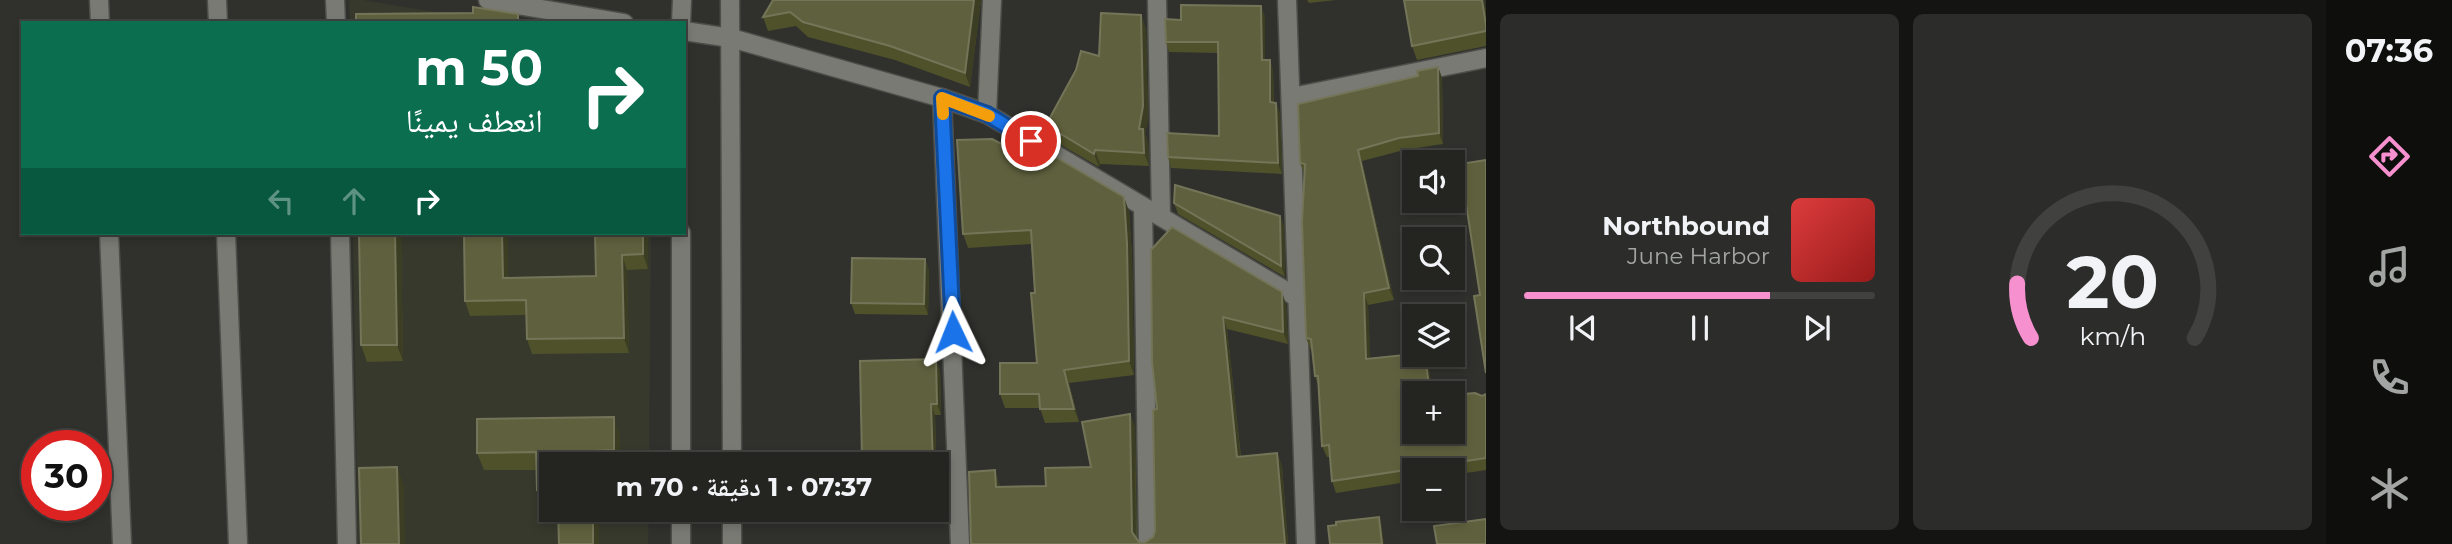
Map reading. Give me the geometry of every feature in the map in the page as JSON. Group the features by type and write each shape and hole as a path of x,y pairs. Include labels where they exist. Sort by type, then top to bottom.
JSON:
{"street":[{"path":"99,0 100,21"},
{"path":"217,0 218,21"},
{"path":"335,0 336,21"},
{"path":"488,0 612,21"},
{"path":"681,21 682,0"},
{"path":"730,0 732,452"},
{"path":"987,114 992,0"},
{"path":"1157,0 1161,216"},
{"path":"1287,0 1306,544"},
{"path":"686,31 731,38 942,98 987,114 1298,298"},
{"path":"1292,97 1486,58"},
{"path":"942,98 960,544"},
{"path":"1143,207 1148,544"},
{"path":"109,235 122,544"},
{"path":"226,235 238,544"},
{"path":"340,235 347,544"},
{"path":"681,235 681,452"},
{"path":"681,522 681,544"},
{"path":"732,522 732,544"}],"shaded area":[{"path":"349,0 488,21 350,21"},
{"path":"353,235 651,235 649,452 539,452 539,522 649,522 648,544 358,544"}],"building":[{"path":"773,0 974,0 965,73 890,46 803,22 790,12 763,17"},
{"path":"1404,0 1482,0 1486,31 1412,46"},
{"path":"1181,5 1261,6 1262,60 1270,60 1270,102 1276,103 1278,163 1168,157 1167,133 1219,136 1218,42 1166,42 1165,19 1181,20"},
{"path":"473,7 518,14 518,21 356,21 356,14 473,13"},
{"path":"1101,13 1141,15 1143,106 1139,129 1143,129 1144,153 1095,150 1094,154 1046,125 1076,70 1081,51 1099,56"},
{"path":"1438,67 1439,133 1399,138 1358,150 1389,288 1364,293 1366,359 1402,355 1402,367 1427,367 1428,381 1402,381 1402,444 1465,444 1465,394 1486,394 1486,458 1465,461 1465,458 1402,458 1402,471 1332,481 1329,445 1322,446 1318,376 1315,376 1311,339 1306,338 1302,222 1305,164 1300,163 1298,104 1418,76 1417,71"},
{"path":"992,139 1028,158 1035,145 1124,197 1129,361 1064,370 1074,409 1040,409 1039,394 1000,394 1000,363 1037,363 1031,293 1035,293 1031,230 963,234 957,140"},
{"path":"1486,160 1486,373 1474,296 1480,295 1465,197 1465,163"},
{"path":"1175,185 1280,216 1281,266 1174,203"},
{"path":"1172,227 1282,292 1283,332 1223,317 1237,457 1277,453 1285,544 971,544 969,472 995,470 996,487 1046,486 1045,468 1091,467 1082,422 1130,414 1132,532 1139,542 1144,543 1153,537 1153,410 1157,409 1152,361 1151,250"},
{"path":"359,235 395,235 397,345 361,345"},
{"path":"464,235 502,235 503,278 596,276 595,235 643,235 643,254 622,255 624,338 527,339 526,300 465,301"},
{"path":"852,258 925,259 924,304 851,303"},
{"path":"936,359 937,404 931,404 933,452 862,452 860,361"},
{"path":"614,417 614,450 539,452 537,490 536,452 477,453 477,419"},
{"path":"397,467 399,544 361,544 359,468"},
{"path":"1379,517 1382,544 1330,544 1328,526 1336,525 1336,522"},
{"path":"1486,519 1486,544 1437,544 1434,526"},
{"path":"558,522 593,522 593,544 559,544"}],"slow traffic":[{"path":"943,114 942,98 989,116"}],"route":[{"path":"953,332 942,98 987,114 1031,141"}]}
